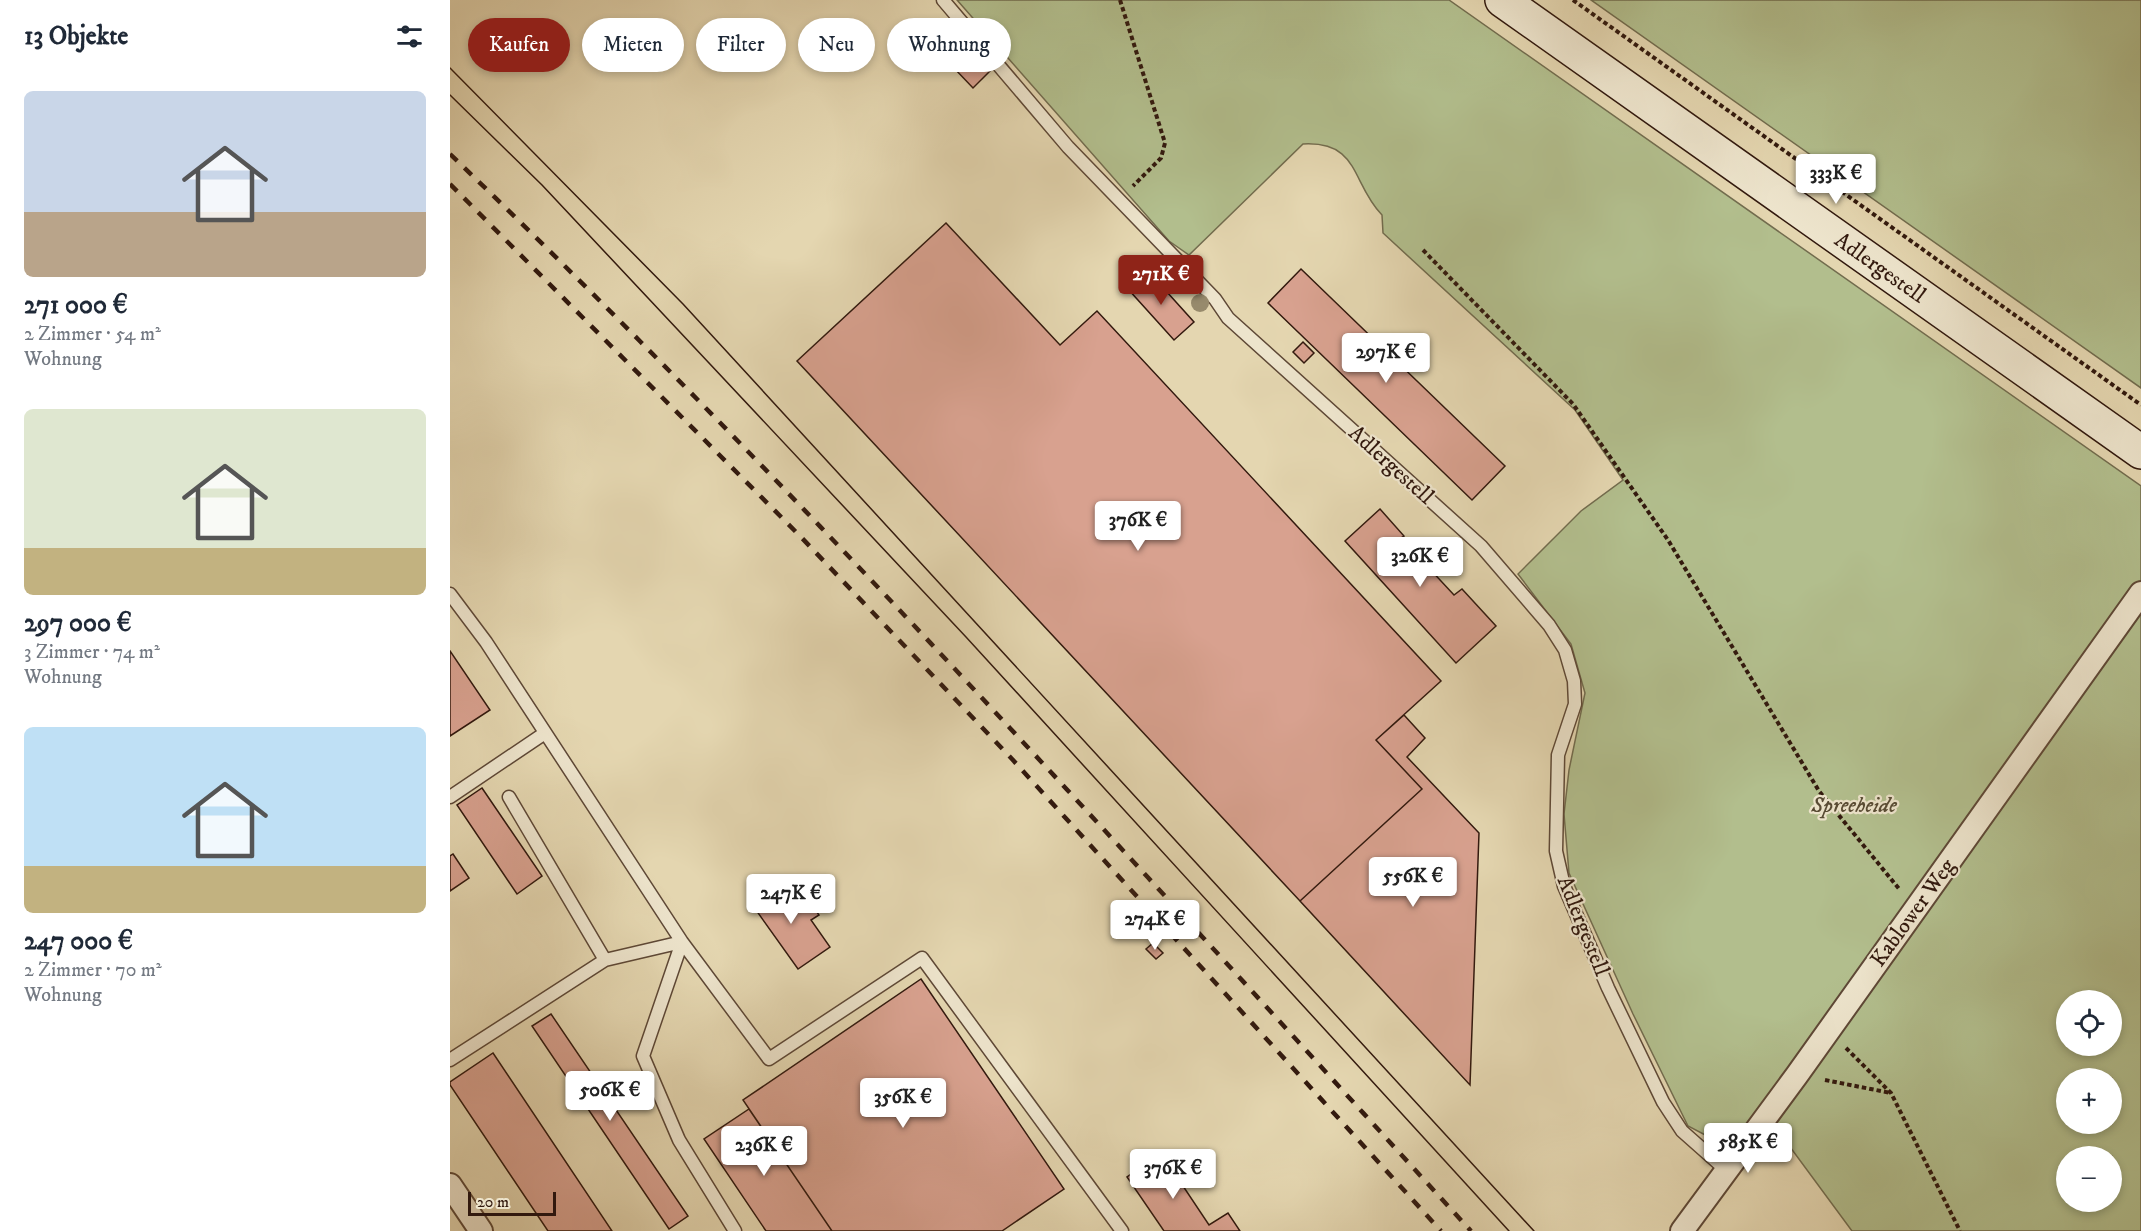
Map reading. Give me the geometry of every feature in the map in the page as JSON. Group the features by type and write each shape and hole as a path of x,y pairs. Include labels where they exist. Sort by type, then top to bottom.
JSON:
{"main road":[{"name":"Adlergestell","path":"1502,0 2141,452"}],"street":[{"name":"Kablower Weg","path":"1682,1231 1797,1075 2141,592"},
{"path":"450,1185 481,1231"}],"lane":[{"name":"Adlergestell","path":"943,0 1118,201 1215,299 1228,318 1481,546 1549,625 1565,650 1574,681 1575,704 1558,755 1556,851 1564,886 1608,988 1663,1102 1682,1131 1726,1170"},
{"path":"450,594 486,642 682,942 769,1059 922,958 1122,1231"},
{"path":"450,797 544,733"},
{"path":"509,797 605,960"},
{"path":"450,1059 605,960 682,942"},
{"path":"682,942 643,1056 680,1140 735,1231"}],"path":[{"path":"1118,201 1161,158 1165,143 1120,0"},
{"path":"1573,0 2141,405"},
{"path":"1423,250 1573,404 1668,540 1819,791 1915,909"},
{"path":"1828,1031 1892,1093 1960,1231"},
{"path":"1797,1075 1892,1093"}],"green space":[{"name":"Spreeheide","path":"957,0 1449,0 2141,486 2141,1231 1852,1231 1782,1136 1709,1137 1688,1126 1633,1014 1569,873 1564,814 1569,770 1585,693 1571,644 1518,574 1581,511 1623,480 1575,410 1383,233 1382,215 1372,203 1352,166 1335,149 1303,144 1189,255 1169,241 1011,61 1011,18 973,18"},
{"path":"1591,0 2141,0 2141,388"}],"building":[{"path":"958,72 989,72 973,88"},
{"path":"946,223 1060,345 1097,311 1441,681 1376,740 1422,789 1300,901 797,361"},
{"path":"1301,269 1505,466 1472,500 1268,303"},
{"path":"1148,271 1194,322 1174,340 1128,289"},
{"path":"1303,342 1314,353 1304,363 1293,352"},
{"path":"1380,509 1404,536 1401,538 1454,595 1462,589 1496,626 1456,663 1345,541"},
{"path":"450,651 490,710 450,736"},
{"path":"1404,715 1425,738 1407,757 1479,833 1470,1085 1300,901 1422,789 1376,740"},
{"path":"482,788 542,876 517,894 457,805"},
{"path":"453,854 469,878 450,891 450,856"},
{"path":"783,881 804,911 812,905 819,915 811,920 830,947 798,969 751,903"},
{"path":"1153,943 1163,953 1156,959 1146,949"},
{"path":"921,979 1064,1189 1002,1231 832,1231 743,1100"},
{"path":"551,1014 688,1216 669,1229 532,1026"},
{"path":"493,1053 612,1231 548,1231 450,1085 450,1082"},
{"path":"749,1109 832,1231 766,1231 704,1139"},
{"path":"1161,1153 1209,1225 1228,1213 1240,1231 1164,1231 1127,1177"}],"tram line":[{"path":"450,68 683,304 1534,1231"},
{"path":"450,95 542,185 966,637 1509,1231"}],"railway":[{"path":"450,154 583,284 842,549 1095,820 1471,1231"},
{"path":"450,184 801,537 1012,759 1441,1231"}]}
